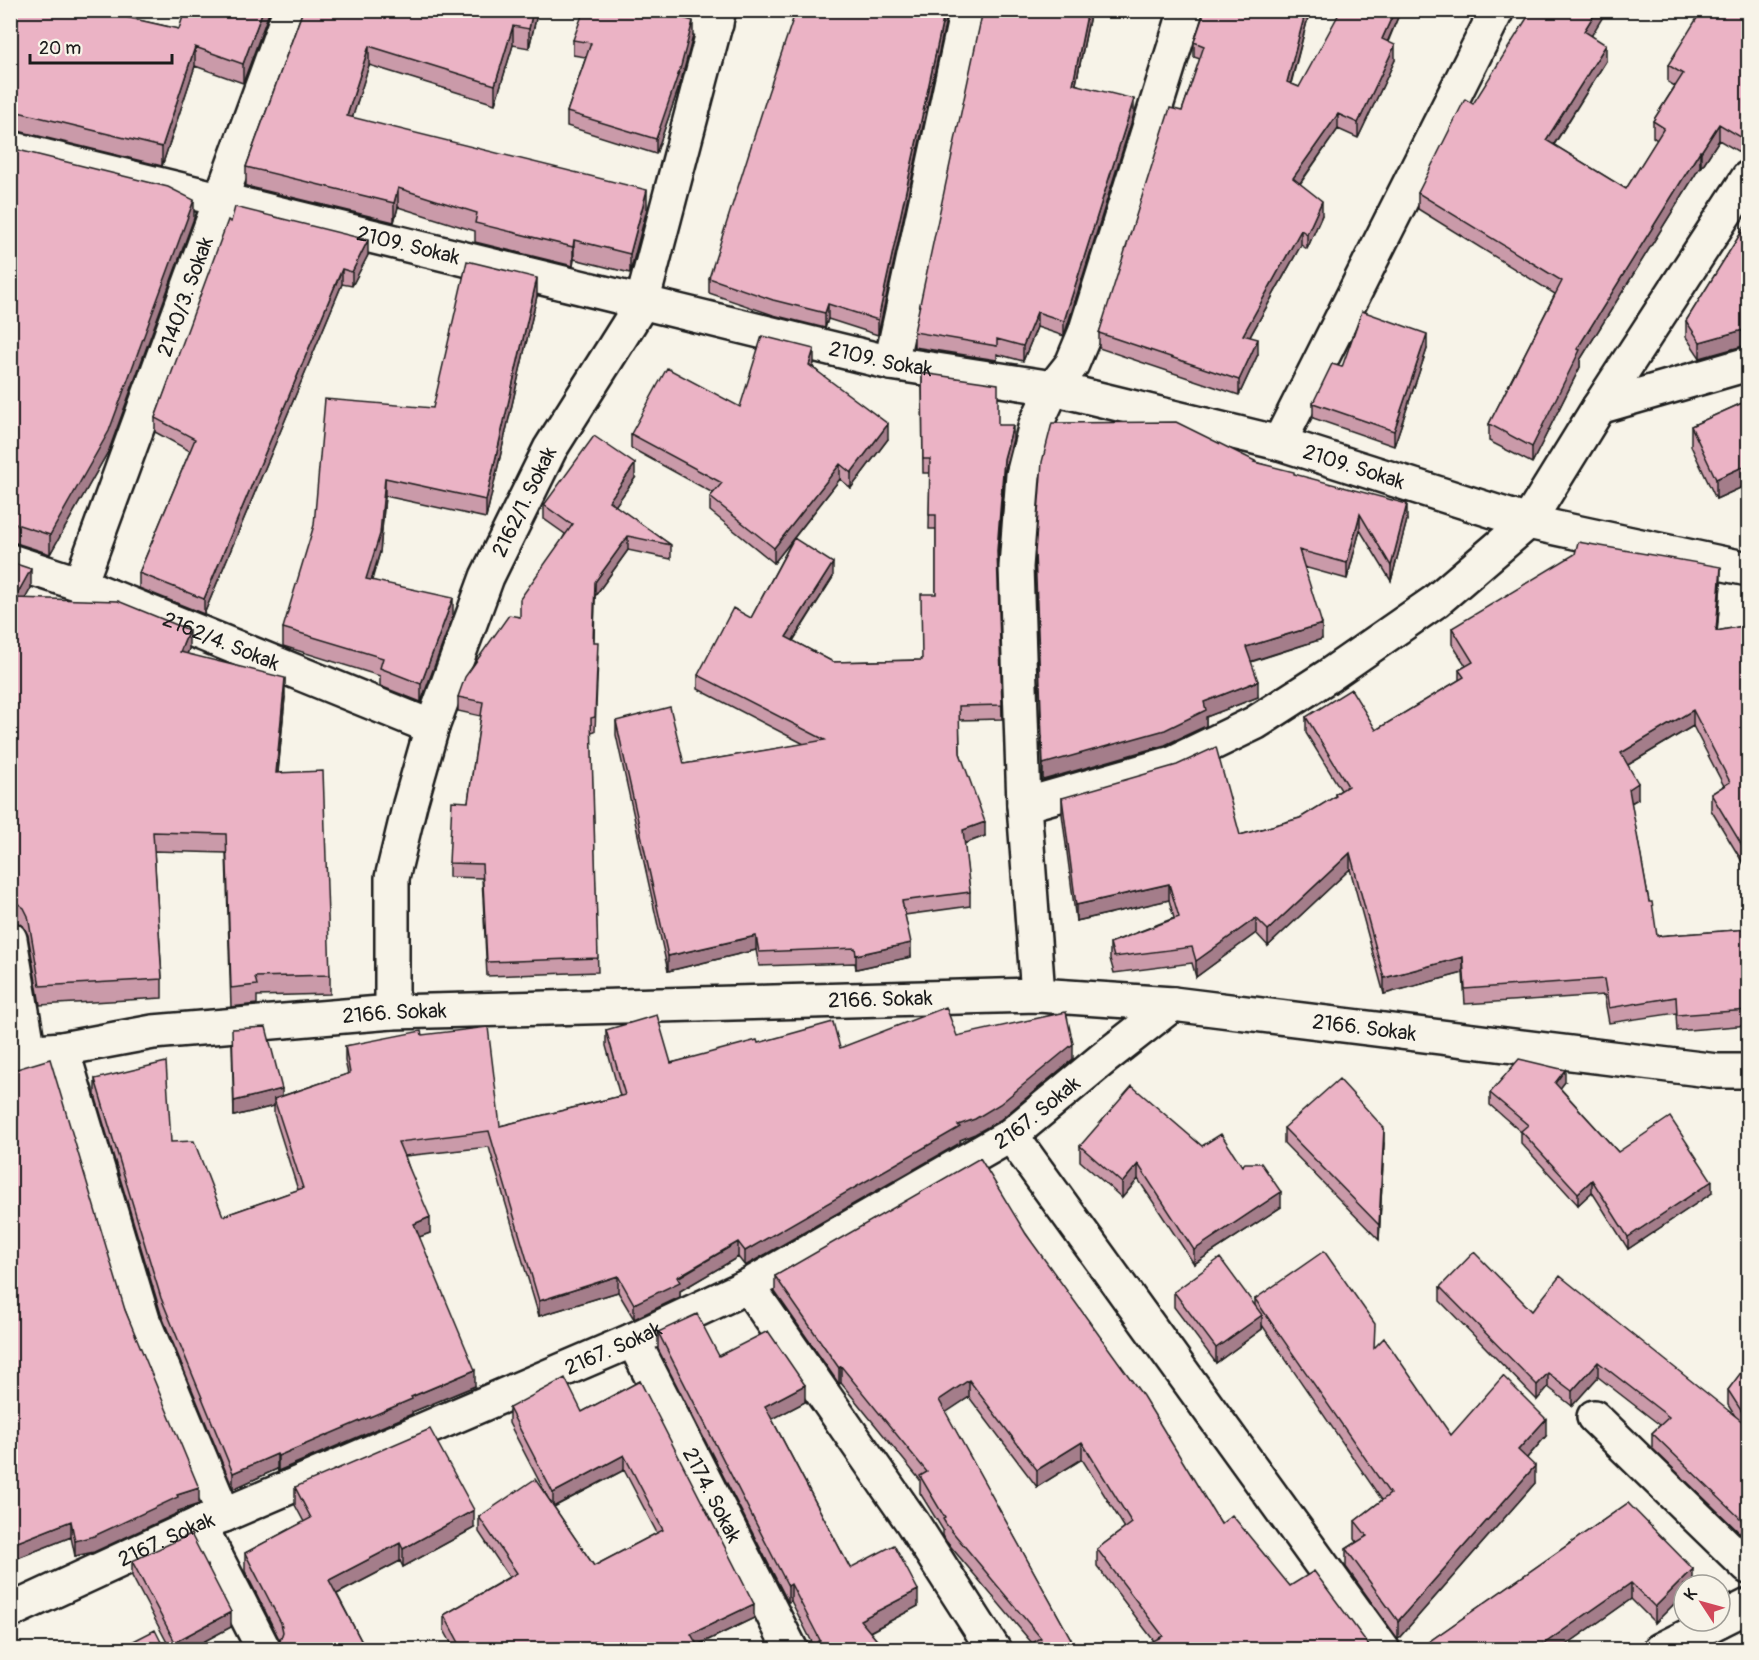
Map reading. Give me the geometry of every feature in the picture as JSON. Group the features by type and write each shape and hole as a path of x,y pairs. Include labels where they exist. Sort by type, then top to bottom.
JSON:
{"street":[{"name":"2140/3. Sokak","path":"80,584 290,10"},
{"path":"672,10 717,17"},
{"path":"891,363 967,10"},
{"path":"1038,995 1024,805 1016,567 1023,475 1036,424 1053,388 1072,364 1085,333 1186,10"},
{"path":"1279,443 1497,10"},
{"name":"2162/1. Sokak","path":"392,1012 392,878 432,728 487,577 550,449 642,303 717,17"},
{"name":"2109. Sokak","path":"10,148 891,363 1053,388 1279,443 1528,522 1749,569"},
{"path":"1024,805 1172,763 1255,723 1328,676 1436,601 1528,522 1599,407 1749,178"},
{"path":"1599,407 1749,364"},
{"name":"2162/4. Sokak","path":"10,561 80,584 432,728"},
{"path":"10,939 20,1053"},
{"name":"2166. Sokak","path":"20,1053 62,1049 153,1032 392,1012 1038,995 1173,1004 1718,1071 1749,1071"},
{"name":"2167. Sokak","path":"10,1611 212,1519 633,1340 748,1286 1011,1135 1173,1004"},
{"path":"62,1049 142,1320 212,1519 264,1650"},
{"path":"1011,1135 1383,1650"},
{"path":"748,1286 912,1522 994,1650"},
{"name":"2174. Sokak","path":"633,1340 791,1650"},
{"path":"1594,1417 1749,1567"},
{"path":"1732,1614 1749,1606"},
{"path":"1660,1650 1693,1633"}],"building":[{"path":"10,10 103,10 103,12 179,29 185,10 263,10 243,64 195,47 162,147 10,111"},
{"path":"303,10 533,10 529,29 513,26 495,85 369,46 347,116 647,190 630,254 574,240 573,247 475,223 477,213 398,188 394,203 246,167"},
{"path":"584,10 663,10 693,21 681,66 656,139 567,112 591,43 573,40"},
{"path":"796,10 945,10 878,320 828,304 825,313 773,300 709,278"},
{"path":"983,10 1088,10 1073,84 1134,99 1064,321 1037,312 1023,346 997,339 997,346 914,332"},
{"path":"1205,10 1306,10 1287,82 1299,87 1341,10 1395,10 1382,39 1395,45 1358,123 1338,114 1293,178 1322,201 1307,234 1301,230 1243,335 1258,339 1239,380 1099,333 1170,108 1182,111 1204,46 1194,42"},
{"path":"1532,10 1597,10 1584,31 1606,45 1546,140 1626,189 1664,128 1653,121 1683,74 1668,65 1702,10 1749,10 1749,142 1719,124 1577,349 1580,350 1532,447 1489,424 1562,281 1418,193 1465,99 1473,104"},
{"path":"10,148 168,187 194,200 109,431 50,535 10,524"},
{"path":"235,207 368,240 352,272 342,269 204,599 139,573 195,439 155,418 228,220 231,222"},
{"path":"1749,220 1749,330 1700,342 1686,321"},
{"path":"467,261 537,278 486,500 385,478 380,534 366,579 453,598 421,684 380,668 383,658 283,628 314,525 325,399 433,408"},
{"path":"1362,311 1427,334 1394,431 1313,403 1332,364 1342,367"},
{"path":"762,336 814,349 809,365 888,424 851,473 840,464 774,548 710,497 722,483 631,434 667,368 740,407"},
{"path":"922,373 998,384 998,425 1013,425 1004,459 997,551 1002,705 959,706 960,753 985,822 963,830 970,892 902,901 911,943 856,955 855,948 759,952 756,936 668,956 616,721 670,707 684,764 825,740 698,675 733,608 751,618 794,538 833,563 786,637 833,662 922,660 921,594 936,594 936,515 929,515 930,459 923,459"},
{"path":"1749,400 1749,464 1716,479 1691,426"},
{"path":"1176,422 1254,462 1407,504 1391,566 1360,514 1347,563 1299,550 1322,624 1246,647 1258,681 1204,702 1206,710 1165,730 1043,764 1035,552 1042,462 1052,423"},
{"path":"594,436 635,464 609,501 671,545 628,536 595,582 593,642 598,642 595,717 591,718 598,958 487,962 482,864 449,863 452,801 468,802 483,702 458,697 465,677 509,615 520,617 520,599 573,524 544,505"},
{"path":"1578,542 1721,567 1716,631 1749,625 1749,857 1711,794 1730,782 1693,710 1621,753 1638,783 1629,789 1657,936 1749,929 1749,1010 1677,1015 1676,997 1609,1008 1604,979 1465,989 1463,957 1384,978 1350,853 1268,930 1256,918 1196,961 1192,947 1114,957 1110,943 1179,917 1169,884 1076,905 1062,798 1177,765 1216,747 1240,835 1300,818 1348,786 1306,717 1351,689 1376,730 1464,677 1459,670 1473,662 1452,628 1575,554"},
{"path":"10,562 31,569 15,598 118,601 189,630 180,652 285,678 276,773 323,771 330,975 255,977 257,985 231,988 226,834 153,832 162,979 40,986 28,916 24,908 17,903 10,902"},
{"path":"946,1007 957,1036 1066,1012 1073,1044 1000,1104 975,1119 958,1125 960,1127 745,1251 738,1242 677,1277 680,1282 634,1304 618,1276 539,1301 489,1131 398,1142 430,1217 414,1224 475,1370 411,1397 412,1399 233,1473 161,1298 95,1079 166,1062 171,1142 194,1141 223,1216 303,1188 274,1099 350,1073 345,1046 421,1031 422,1035 488,1027 500,1126 625,1095 606,1030 657,1015 671,1063 757,1040 758,1043 833,1022 840,1048"},
{"path":"266,1027 282,1089 234,1101 232,1029"},
{"path":"50,1059 125,1310 199,1488 177,1495 178,1497 94,1536 75,1541 71,1521 10,1545 10,1071"},
{"path":"1519,1059 1565,1070 1555,1083 1618,1152 1670,1117 1712,1181 1628,1237 1592,1180 1578,1193 1521,1131 1528,1125 1490,1093"},
{"path":"1339,1079 1384,1128 1379,1225 1284,1128"},
{"path":"1132,1086 1202,1146 1221,1134 1242,1166 1245,1163 1261,1163 1281,1192 1194,1250 1138,1164 1122,1183 1080,1146"},
{"path":"980,1158 1026,1234 1143,1396 1221,1524 1232,1515 1290,1586 1314,1571 1374,1650 1136,1650 1163,1636 1097,1549 1132,1523 1082,1442 1037,1470 969,1380 939,1400 1077,1650 1021,1650 1041,1638 946,1524 943,1519 945,1518 920,1476 927,1472 841,1366 839,1368 775,1276"},
{"path":"1324,1251 1375,1324 1374,1348 1384,1338 1451,1435 1503,1376 1546,1419 1518,1450 1535,1466 1398,1621 1346,1549 1367,1536 1355,1521 1390,1494 1255,1299"},
{"path":"1474,1252 1532,1311 1560,1276 1749,1427 1749,1517 1747,1516 1743,1521 1652,1433 1669,1417 1598,1362 1572,1391 1548,1373 1537,1385 1440,1287"},
{"path":"1220,1258 1262,1315 1216,1348 1174,1292"},
{"path":"697,1314 719,1356 768,1331 805,1385 765,1406 850,1568 894,1545 918,1590 860,1620 885,1650 822,1650 817,1643 820,1640 791,1584 788,1586 658,1332"},
{"path":"1749,1363 1749,1423 1728,1390"},
{"path":"565,1378 582,1412 640,1381 754,1604 691,1634 700,1650 600,1650 595,1641 581,1650 463,1650 444,1615 517,1573 479,1517 535,1479 594,1566 663,1530 624,1455 553,1493 509,1408"},
{"path":"430,1429 474,1510 403,1549 400,1543 329,1580 366,1650 285,1650 280,1641 283,1632 281,1623 245,1553 311,1518 295,1487"},
{"path":"1628,1503 1693,1569 1689,1573 1672,1573 1672,1590 1655,1607 1631,1583 1535,1650 1417,1650"},
{"path":"191,1534 231,1612 175,1642 132,1561"},
{"path":"155,1630 165,1650 116,1650"},
{"path":"1749,1641 1749,1650 1734,1650"}]}
